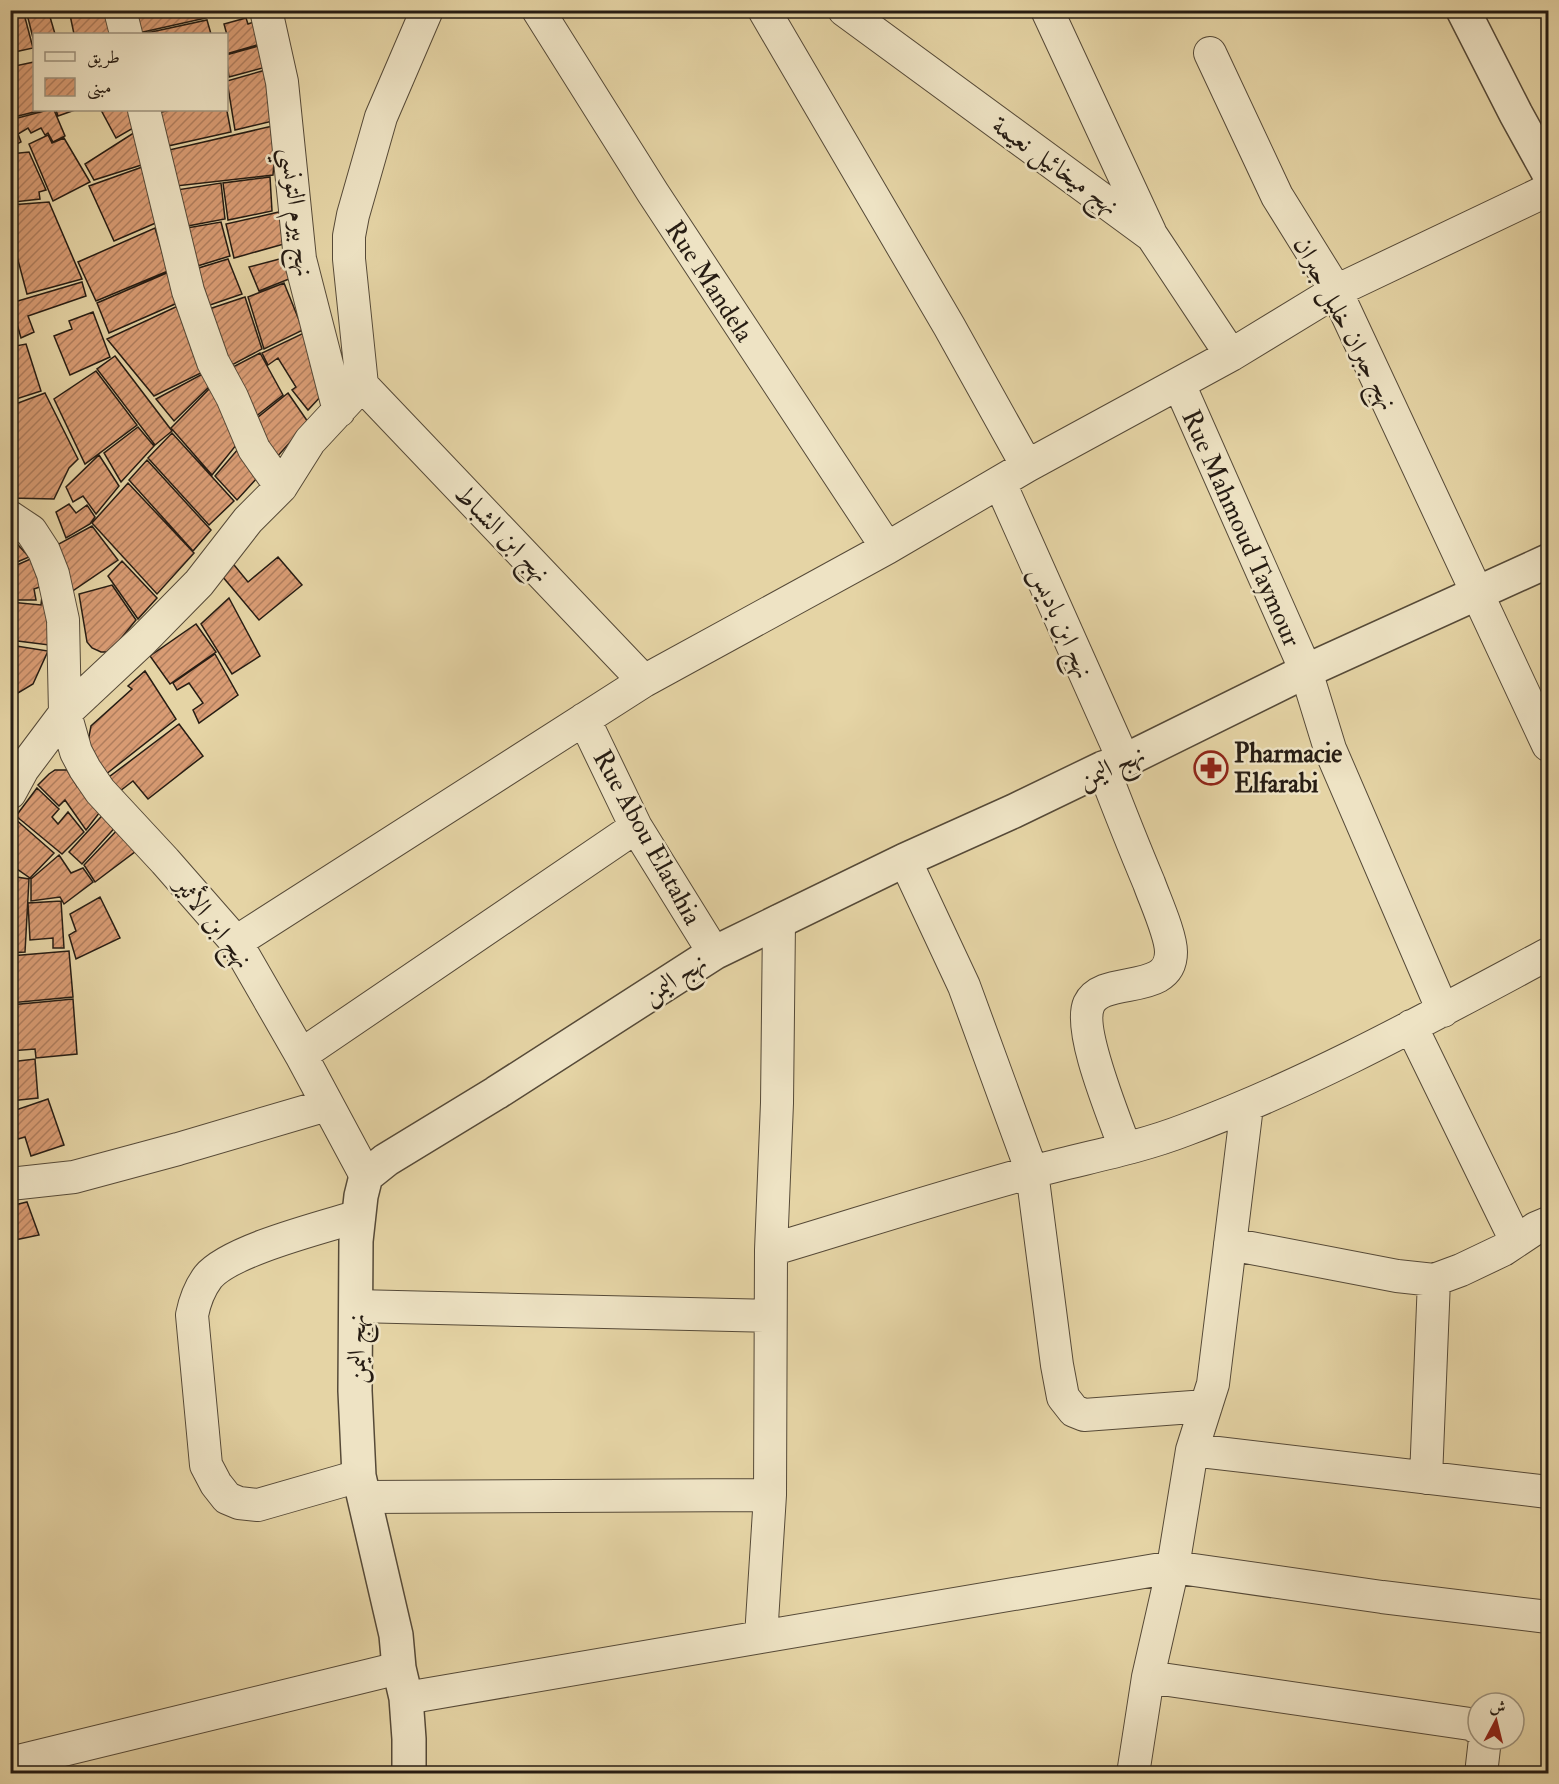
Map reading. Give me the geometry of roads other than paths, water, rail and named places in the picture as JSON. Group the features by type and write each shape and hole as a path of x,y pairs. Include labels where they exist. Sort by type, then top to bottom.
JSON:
{"street":[{"path":"120,10 126,33"},
{"name":"نهج بيرم التونسي","path":"266,10 282,82 300,260 339,411"},
{"path":"10,794 23,769 65,713 199,583 248,520 280,488 310,441 362,385 349,259 349,236 381,117 427,10"},
{"name":"Rue Mandela","path":"538,10 652,193 887,548"},
{"path":"764,10 949,326 1027,466"},
{"name":"نهج ميخائيل نعيمة","path":"844,10 1152,236 1231,355"},
{"path":"1047,10 1152,236"},
{"path":"1463,10 1548,172"},
{"name":"نهج جبران خليل جبران","path":"1210,53 1277,196 1336,291 1548,745"},
{"path":"144,111 188,291 213,362 232,397 254,449 280,488"},
{"path":"236,942 644,681 887,548 1027,466 1231,355 1336,291 1548,190"},
{"name":"Rue Mahmoud Taymour","path":"1179,384 1306,671 1330,749 1443,1011"},
{"name":"نهج ابن الشباط","path":"362,385 644,681"},
{"name":"نهج ابن باديس","path":"1000,483 1114,765 1161,913 1171,953 1166,968 1156,979 1096,994 1088,1005 1086,1026 1094,1059 1125,1148"},
{"name":"نهج ابن الأثير","path":"10,517 31,531 44,550 52,574 63,620 65,713 76,752 85,770 100,791 236,942 301,1055 366,1176"},
{"name":"نهج اليمن","path":"409,1773 409,1739 396,1635 362,1487 355,1391 359,1216 366,1176 386,1160 496,1093 714,953 904,860 1114,765 1306,671 1548,561"},
{"name":"Rue Abou Elatahia","path":"584,719 636,827 714,953"},
{"path":"301,1055 636,827"},
{"path":"904,860 964,986 1032,1172 1063,1397 1074,1411 1084,1415 1206,1406"},
{"path":"761,1637 770,1495 770,1316 777,1103 778,921"},
{"path":"771,1250 1032,1172 1182,1131 1247,1106 1443,1011 1548,954"},
{"path":"1410,1026 1516,1242"},
{"path":"10,1184 74,1177 327,1105"},
{"path":"1133,1773 1148,1677 1173,1567 1192,1450 1216,1368 1247,1106"},
{"path":"359,1216 292,1235 229,1262 210,1275 197,1293 192,1315 207,1465 216,1484 227,1498 239,1503 258,1506 362,1487 770,1495"},
{"path":"1230,1244 1397,1276 1434,1280 1461,1270 1548,1223"},
{"path":"1426,1478 1434,1280"},
{"path":"356,1306 770,1316"},
{"path":"1192,1450 1548,1492"},
{"path":"10,1763 402,1683 761,1637 1173,1567 1382,1597 1548,1617"},
{"path":"1148,1677 1466,1723"},
{"path":"1481,1773 1484,1751"}],"place":[{"name":"Pharmacie Elfarabi","path":"1211,768"}]}
